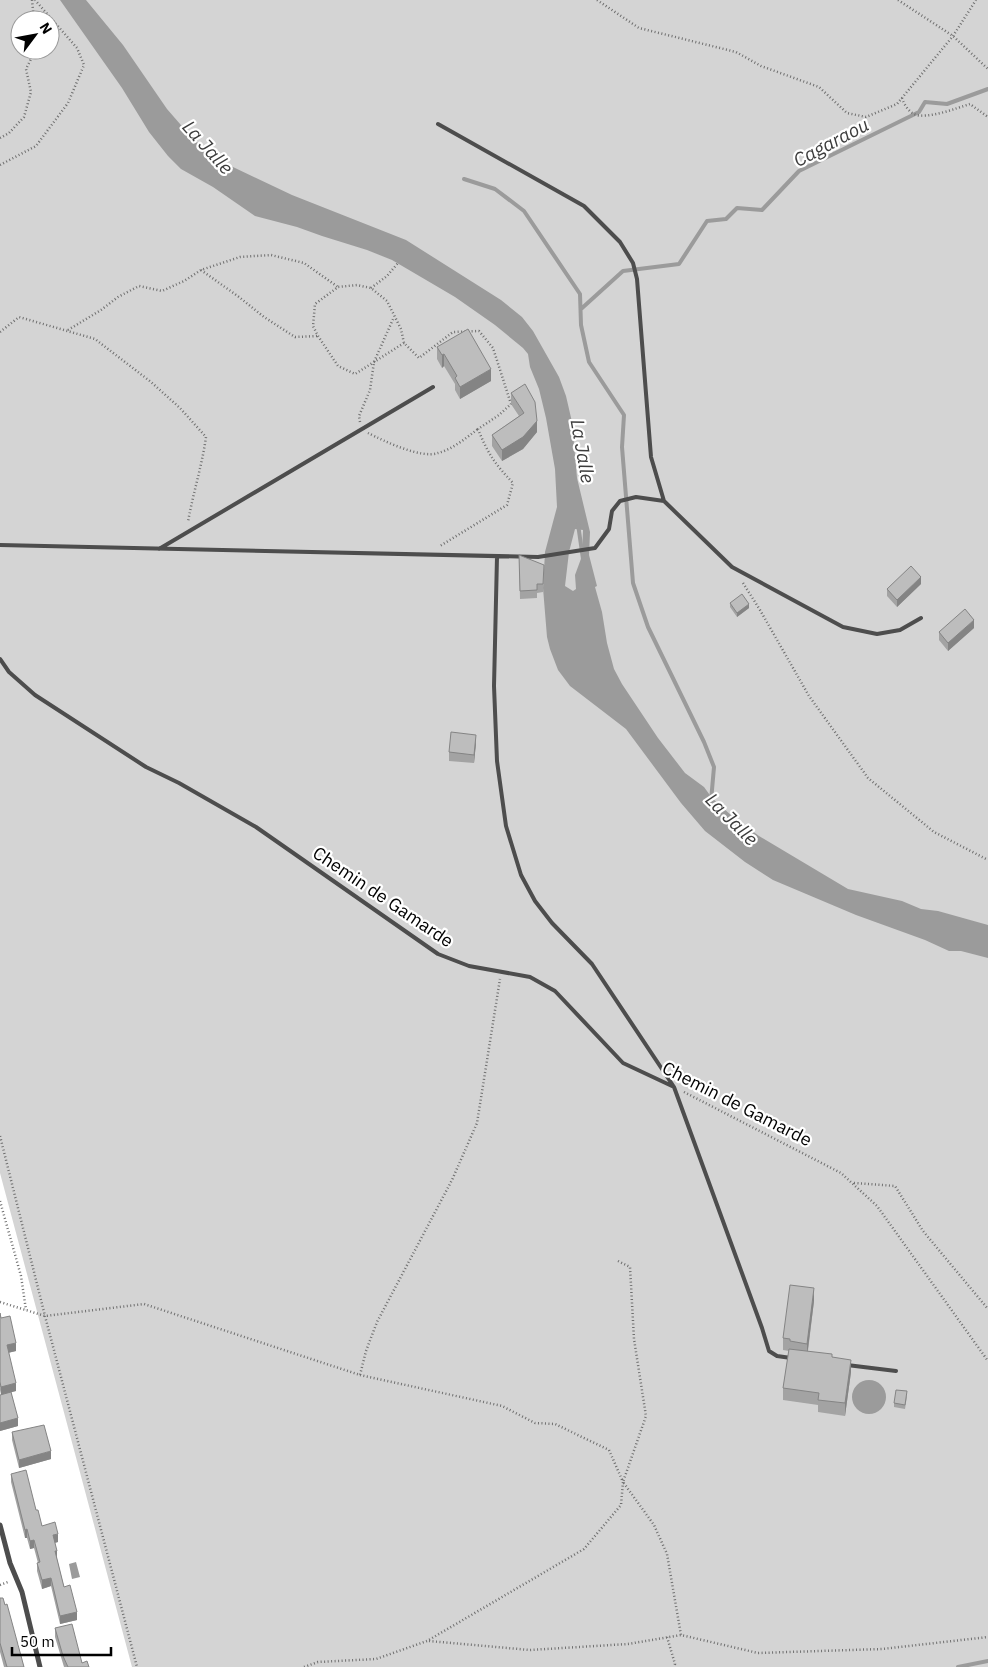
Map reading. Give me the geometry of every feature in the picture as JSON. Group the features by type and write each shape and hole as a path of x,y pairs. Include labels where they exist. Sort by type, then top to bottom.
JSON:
{"street":[{"path":"0,1525 10,1563 22,1592 40,1667"}],"lane":[{"path":"438,124 584,206 620,242 633,263 637,279 650,457 664,501 732,567 843,627 877,634 900,630 921,618"},
{"path":"158,549 433,387"},
{"path":"0,545 538,557 594,548 608,529 612,511 620,501 636,497 664,501"},
{"path":"497,557 494,686 497,761 506,826 521,874 535,901 552,923 592,964 674,1087 762,1328 769,1352 777,1356 798,1359"},
{"name":"Chemin de Gamarde","path":"0,659 9,672 35,695 146,767 179,783 256,827 438,954 469,966 530,978 555,991 623,1063 674,1087"},
{"path":"838,1364 896,1371"}],"path":[{"path":"0,165 36,146 68,103 84,65 77,48 34,0"},
{"path":"597,0 639,28 736,52 761,66 819,87 847,113 866,118 897,104 953,36 976,0"},
{"path":"898,0 953,36 988,69"},
{"path":"0,138 9,133 24,117 31,92 26,68 30,60"},
{"path":"902,98 905,105 914,114 926,116 970,104 988,117"},
{"path":"68,330 118,297 139,286 162,291 184,281 201,270 240,257 271,255 304,263 338,287"},
{"path":"371,288 387,276 398,263"},
{"path":"201,270 264,317 295,337 318,336"},
{"path":"404,343 355,374 338,366 318,336 313,326 315,304 338,287 357,285 371,288 386,301 401,328 404,343 419,358 453,332 479,331 493,348 511,404 499,415 478,429 486,450 496,465 513,483 507,505 425,555"},
{"path":"0,332 19,317 95,339 152,382 180,408 206,437 186,532"},
{"path":"742,582 810,696 868,778 934,832 988,860"},
{"path":"360,1375 366,1351 377,1322 452,1180 477,1123 501,972"},
{"name":"Chemin de Gamarde","path":"674,1087 841,1173 877,1206 988,1361"},
{"path":"0,1136 137,1667"},
{"path":"852,1183 895,1186 923,1231 988,1309"},
{"path":"0,1202 21,1276 26,1310"},
{"path":"304,1667 318,1662 376,1659 427,1641 584,1549 621,1505 623,1482 646,1416 634,1339 630,1267 618,1261"},
{"path":"0,1302 45,1316 144,1304 360,1375 502,1406 535,1423 555,1424 609,1450 623,1482 654,1525 667,1554 682,1635"},
{"path":"427,1641 530,1650 628,1644 682,1635 758,1654 882,1650 988,1637"},
{"path":"667,1637 675,1664 674,1667"}],"shaded area":[{"path":"0,0 988,0 988,1667 132,1667 0,1173"}],"water":[{"path":"60,0 86,0 123,45 167,109 212,157 292,195 406,240 501,300 522,317 533,331 559,377 566,396 572,422 577,478 590,532 589,555 614,669 658,738 685,773 704,787 712,798 732,816 759,836 848,889 902,901 921,909 938,911 988,925 988,958 961,951 949,951 773,880 745,862 705,831 681,803 626,729 570,686 558,670 550,649 547,637 543,588 545,552 557,507 555,469 546,418 539,389 530,367 528,354 495,325 455,297 392,260 297,227 255,216 213,187 181,169 149,132 122,88","holes":["575,529 583,530 582,556 575,575 576,589 573,591 565,586 569,552"]},
{"path":"869,1380 881,1385 886,1397 881,1409 869,1414 857,1409 852,1397 857,1385"},
{"path":"76,1562 80,1577 72,1579 69,1564"}],"building":[{"path":"468,329 491,369 460,387 455,378 457,376 444,354 442,355 437,347"},
{"path":"525,384 535,402 537,421 523,437 502,450 492,435 524,413 511,393"},
{"path":"519,555 544,565 543,584 537,584 537,590 520,591"},
{"path":"911,566 921,577 897,600 887,589"},
{"path":"742,594 749,604 737,613 730,603"},
{"path":"965,609 974,620 948,643 939,632"},
{"path":"451,732 476,735 474,755 449,752"},
{"path":"790,1285 814,1288 807,1344 783,1338"},
{"path":"0,1313 1,1318 10,1316 16,1343 7,1345 16,1383 1,1387 0,1382"},
{"path":"789,1349 832,1354 832,1357 851,1360 845,1403 818,1400 819,1393 783,1388"},
{"path":"896,1390 907,1391 905,1405 894,1403"},
{"path":"11,1392 18,1418 0,1423 0,1395"},
{"path":"44,1425 51,1451 19,1460 12,1432"},
{"path":"26,1470 42,1526 55,1522 58,1534 53,1535 57,1551 55,1551 64,1587 70,1585 77,1612 60,1616 51,1578 42,1580 37,1563 40,1562 34,1540 30,1541 27,1529 25,1530 11,1474"},
{"path":"0,1598 3,1598 5,1605 7,1604 24,1667 7,1667 0,1643"},
{"path":"72,1624 82,1663 87,1661 89,1667 68,1667 63,1656 55,1628"}],"waterway":[{"name":"Cagaraou","path":"581,309 623,271 679,264 707,221 726,219 737,208 762,210 799,171 919,112 925,102 947,104 988,89"},
{"path":"464,179 495,189 524,211 580,294 581,325 589,362 624,415 622,447 633,583 648,627 704,742 714,767 711,801"},
{"name":"La Jalle","path":"578,524 583,559"},
{"path":"958,1667 988,1661"}]}
